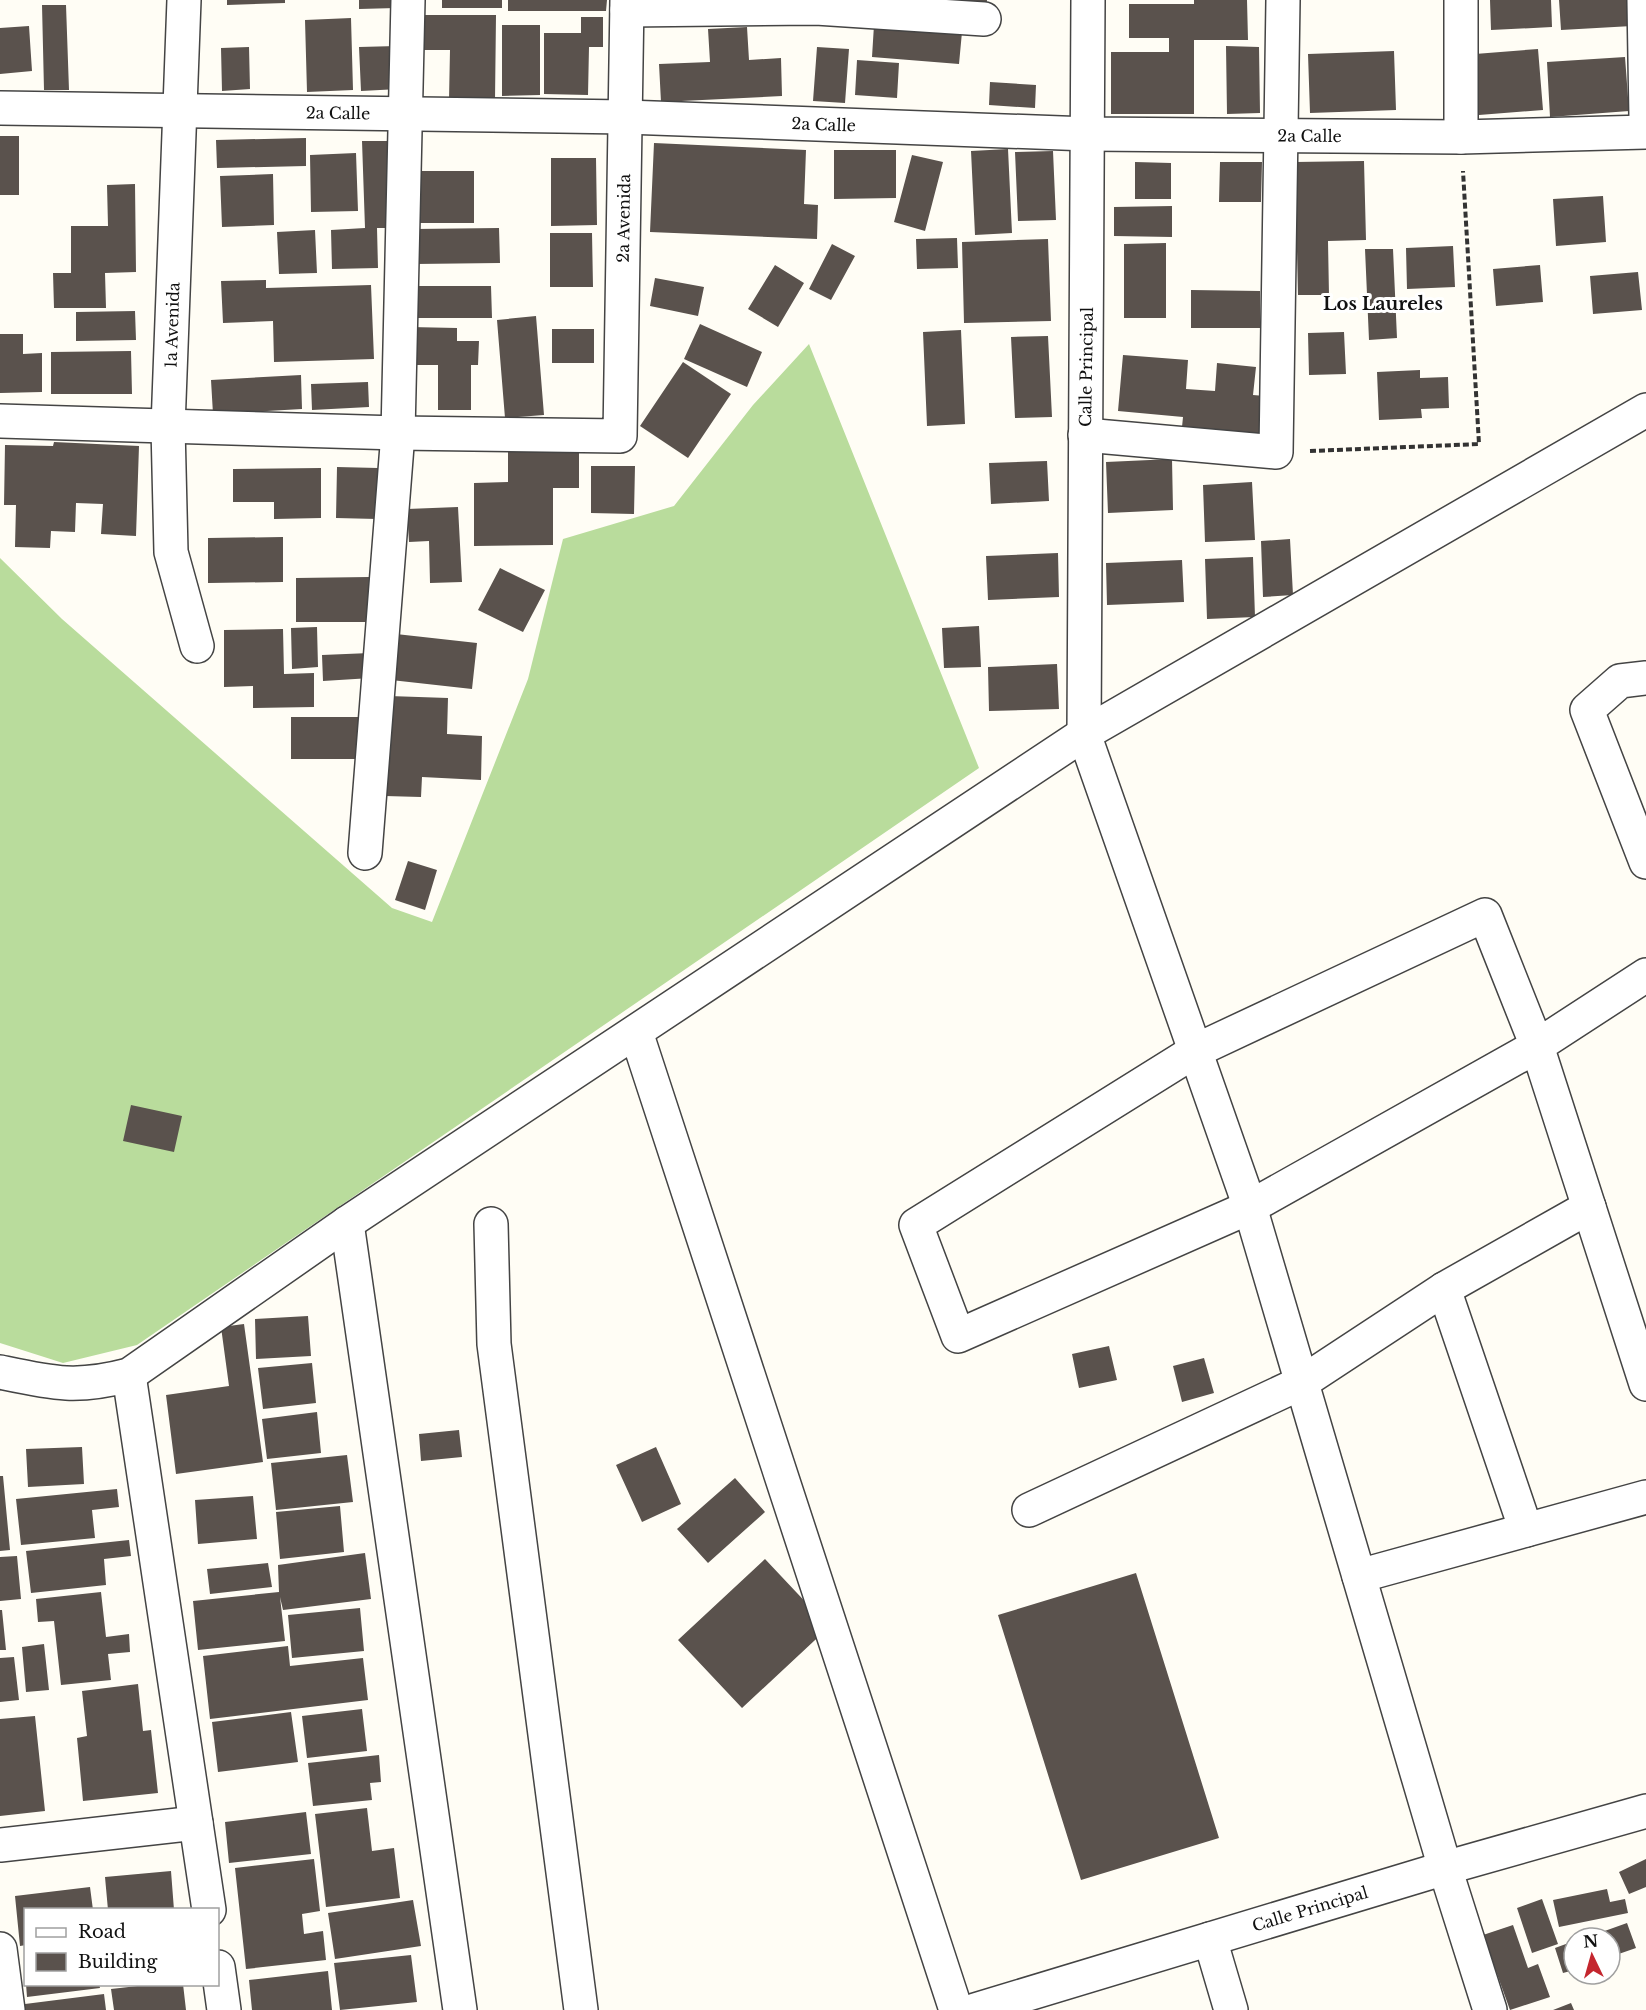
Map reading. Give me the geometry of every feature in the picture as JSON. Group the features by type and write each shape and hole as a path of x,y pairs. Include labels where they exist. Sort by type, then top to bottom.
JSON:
{"street":[{"name":"1a Avenida","path":"184,0 168,427 171,552 197,646"},
{"path":"365,853 398,433 408,0"},
{"name":"Calle Principal","path":"1088,0 1084,734 1250,1206 1445,1868 1490,2010"},
{"path":"1085,435 1276,452 1283,0"},
{"path":"1461,0 1461,137"},
{"path":"1644,0 1646,117"},
{"path":"627,5 816,8 984,19"},
{"name":"2a Avenida","path":"398,433 620,436 627,5"},
{"name":"2a Calle","path":"0,108 626,117 1088,134 1282,137 1461,137 1646,132"},
{"path":"0,1372 57,1384 95,1384 129,1375 347,1223 1084,734 1646,410"},
{"path":"0,421 398,433"},
{"path":"1646,678 1620,681 1587,710 1646,862"},
{"path":"1646,975 1537,1046 1250,1206 958,1336 916,1225 1195,1051 1485,915 1537,1046 1589,1207 1636,1316 1646,1384"},
{"path":"636,1032 956,2010"},
{"path":"1029,1510 1301,1383 1444,1289 1589,1207"},
{"path":"347,1223 460,2010"},
{"path":"491,1224 494,1344 581,2010"},
{"path":"1444,1289 1526,1530"},
{"path":"129,1375 209,1908"},
{"path":"1359,1576 1646,1497"},
{"name":"Calle Principal","path":"975,2010 1445,1868 1646,1811"},
{"path":"0,1845 196,1823"},
{"path":"1210,1939 1231,2010"},
{"path":"0,1949 9,2010"},
{"path":"219,1974 224,2010"}],"path":[{"path":"1276,452 1479,444 1461,137"}],"green space":[{"path":"809,344 979,768 137,1345 63,1363 0,1343 0,558 62,619 392,908 432,922 528,679 563,539 674,506 753,405"}],"building":[{"path":"227,0 285,0 285,3 227,5"},
{"path":"359,0 395,0 396,8 359,9"},
{"path":"442,0 502,0 502,8 442,8"},
{"path":"508,0 607,0 606,11 508,11"},
{"path":"953,0 987,0 986,10 953,7"},
{"path":"1194,0 1247,0 1248,40 1194,40 1194,114 1111,114 1111,52 1169,52 1169,38 1129,38 1129,4 1194,4"},
{"path":"1490,0 1551,0 1552,27 1491,30"},
{"path":"1559,0 1630,0 1632,26 1561,30"},
{"path":"42,5 66,5 69,90 44,90"},
{"path":"421,15 496,15 495,100 449,100 450,50 421,50"},
{"path":"581,17 603,17 603,47 589,47 588,95 544,94 544,33 581,33"},
{"path":"351,18 353,90 307,92 305,20"},
{"path":"502,25 540,25 540,95 502,96"},
{"path":"874,25 962,32 959,64 872,57"},
{"path":"29,26 32,71 0,74 0,28"},
{"path":"747,27 749,60 781,58 782,96 661,102 659,64 710,62 708,29"},
{"path":"397,46 399,89 361,91 359,47"},
{"path":"1226,46 1259,47 1260,113 1227,114"},
{"path":"249,47 250,89 222,91 221,48"},
{"path":"817,47 849,49 845,103 813,101"},
{"path":"1538,49 1543,110 1479,115 1475,54"},
{"path":"1394,51 1396,110 1310,113 1308,54"},
{"path":"1625,57 1629,111 1550,117 1547,62"},
{"path":"857,60 899,63 897,98 855,95"},
{"path":"990,82 1036,85 1035,108 989,105"},
{"path":"0,136 19,136 19,195 0,195"},
{"path":"306,138 306,166 217,168 216,140"},
{"path":"362,141 391,141 394,228 377,228 378,268 332,269 331,230 365,228"},
{"path":"654,143 806,150 804,204 818,205 817,239 650,232"},
{"path":"1008,149 1012,233 975,235 971,151"},
{"path":"834,150 896,150 896,198 834,199"},
{"path":"1053,151 1056,220 1018,221 1015,152"},
{"path":"356,153 358,211 311,212 310,155"},
{"path":"912,155 943,162 925,231 894,222"},
{"path":"551,158 596,158 597,225 551,226"},
{"path":"1364,161 1366,240 1328,241 1329,295 1298,295 1295,162"},
{"path":"1135,162 1171,163 1171,199 1135,199"},
{"path":"1220,162 1262,162 1261,202 1219,202"},
{"path":"417,171 474,171 474,223 418,223"},
{"path":"273,174 274,225 222,227 220,176"},
{"path":"135,184 136,272 105,273 106,308 54,308 53,273 71,273 71,226 108,226 107,185"},
{"path":"1603,196 1606,242 1556,246 1553,199"},
{"path":"1172,206 1172,237 1114,236 1114,207"},
{"path":"499,228 500,263 415,264 415,229"},
{"path":"315,230 317,273 279,274 277,232"},
{"path":"550,233 592,233 593,287 550,287"},
{"path":"957,238 958,268 917,269 916,239"},
{"path":"1048,239 1051,321 964,323 962,242"},
{"path":"1166,243 1166,318 1124,318 1124,244"},
{"path":"832,244 855,256 831,300 809,289"},
{"path":"1453,246 1455,287 1407,289 1406,248"},
{"path":"1365,249 1393,249 1397,338 1369,340"},
{"path":"775,265 804,283 778,327 748,309"},
{"path":"1540,265 1543,302 1496,306 1493,269"},
{"path":"1638,272 1642,310 1593,314 1590,276"},
{"path":"655,278 704,287 698,316 650,306"},
{"path":"266,280 266,288 371,285 374,359 274,362 273,321 223,323 221,281"},
{"path":"413,286 491,286 492,318 413,318"},
{"path":"1191,290 1260,291 1260,328 1191,328"},
{"path":"135,311 136,340 76,341 76,312"},
{"path":"536,316 544,415 505,418 497,320"},
{"path":"700,324 762,352 747,387 684,359"},
{"path":"410,327 457,328 457,341 479,341 478,365 471,365 471,410 438,410 438,365 410,365"},
{"path":"552,329 594,329 594,363 552,363"},
{"path":"961,330 965,424 927,426 923,332"},
{"path":"1344,332 1346,374 1309,375 1308,333"},
{"path":"0,334 23,334 23,354 42,353 42,392 0,393"},
{"path":"1048,336 1052,417 1015,418 1011,337"},
{"path":"131,351 132,394 51,394 51,352"},
{"path":"1123,355 1188,360 1186,389 1215,391 1217,363 1256,367 1253,395 1265,396 1261,434 1182,427 1183,417 1118,411"},
{"path":"683,362 731,394 688,458 640,426"},
{"path":"1420,370 1420,378 1448,377 1449,408 1421,409 1422,418 1379,420 1377,372"},
{"path":"301,375 302,409 213,414 211,380"},
{"path":"368,382 369,407 312,410 311,384"},
{"path":"54,442 139,446 136,536 101,534 103,504 76,503 75,532 51,531 50,548 15,547 16,505 4,505 5,445 53,446"},
{"path":"579,451 579,488 553,488 553,545 474,546 474,483 508,482 508,452"},
{"path":"1172,459 1173,510 1108,513 1106,462"},
{"path":"1047,461 1049,501 991,504 989,463"},
{"path":"591,466 635,466 634,514 591,513"},
{"path":"337,467 378,468 377,519 336,518"},
{"path":"321,468 321,518 274,519 274,502 233,502 233,469"},
{"path":"1252,482 1255,540 1205,542 1203,485"},
{"path":"458,507 462,582 430,583 429,541 409,542 407,509"},
{"path":"283,537 283,582 208,583 208,538"},
{"path":"1290,539 1293,595 1263,597 1261,541"},
{"path":"1058,553 1059,597 988,600 986,556"},
{"path":"1253,557 1255,617 1207,619 1205,559"},
{"path":"1182,560 1184,602 1107,605 1106,563"},
{"path":"500,568 545,590 523,632 478,610"},
{"path":"369,577 368,622 296,622 296,578"},
{"path":"979,626 981,667 944,668 942,628"},
{"path":"317,627 318,667 292,669 291,628"},
{"path":"283,629 284,674 314,673 314,707 253,708 253,686 224,687 224,630"},
{"path":"396,634 477,643 472,689 391,680"},
{"path":"370,653 371,678 323,681 322,655"},
{"path":"1057,664 1059,709 989,711 988,667"},
{"path":"389,696 448,698 447,734 482,736 481,780 422,777 421,797 385,796"},
{"path":"291,717 362,717 362,759 291,759"},
{"path":"408,861 437,870 425,910 395,900"},
{"path":"131,1105 182,1116 174,1152 123,1141"},
{"path":"308,1316 311,1356 256,1359 255,1319"},
{"path":"244,1324 263,1462 176,1474 166,1395 229,1386 221,1327"},
{"path":"1109,1346 1117,1380 1079,1388 1072,1354"},
{"path":"1204,1358 1214,1393 1182,1402 1173,1366"},
{"path":"312,1363 316,1403 263,1409 258,1368"},
{"path":"317,1412 321,1453 267,1459 262,1419"},
{"path":"459,1430 462,1457 421,1461 419,1434"},
{"path":"82,1447 84,1484 28,1487 26,1449"},
{"path":"656,1447 681,1504 642,1522 616,1465"},
{"path":"347,1455 353,1502 276,1510 271,1463"},
{"path":"0,1476 3,1476 10,1550 0,1551"},
{"path":"735,1478 765,1512 708,1563 677,1529"},
{"path":"117,1489 119,1507 92,1510 95,1538 21,1545 16,1499"},
{"path":"253,1496 257,1539 198,1544 195,1500"},
{"path":"340,1506 344,1552 280,1559 276,1512"},
{"path":"129,1540 131,1556 104,1559 106,1585 31,1593 26,1551"},
{"path":"365,1553 371,1599 283,1610 280,1597 285,1641 198,1650 193,1601 279,1592 278,1565"},
{"path":"17,1556 21,1599 0,1601 0,1557"},
{"path":"765,1559 829,1627 742,1708 678,1640"},
{"path":"268,1563 272,1587 210,1594 207,1569"},
{"path":"1136,1573 1219,1838 1081,1880 998,1615"},
{"path":"101,1592 106,1637 129,1634 130,1652 108,1654 111,1680 61,1685 54,1621 38,1622 36,1599"},
{"path":"360,1608 364,1651 292,1658 288,1615"},
{"path":"0,1610 2,1610 6,1650 0,1650"},
{"path":"44,1644 49,1690 26,1692 22,1647"},
{"path":"288,1646 290,1666 363,1658 368,1700 210,1719 203,1656"},
{"path":"14,1657 19,1700 0,1702 0,1658"},
{"path":"138,1684 143,1731 151,1730 158,1793 83,1801 77,1738 87,1736 82,1691"},
{"path":"362,1709 367,1751 307,1758 302,1716"},
{"path":"291,1712 298,1762 218,1772 212,1722"},
{"path":"35,1716 45,1811 0,1816 0,1719"},
{"path":"379,1755 381,1782 370,1783 372,1800 313,1806 308,1763"},
{"path":"367,1808 372,1851 394,1848 400,1898 326,1907 315,1814"},
{"path":"306,1812 311,1854 229,1863 225,1822"},
{"path":"314,1859 320,1911 302,1914 304,1934 323,1931 326,1960 246,1969 235,1868"},
{"path":"1646,1859 1646,1887 1629,1894 1619,1872"},
{"path":"171,1871 174,1908 108,1908 105,1877"},
{"path":"90,1887 93,1908 24,1908 24,1945 20,1946 15,1896"},
{"path":"1607,1889 1610,1902 1625,1899 1628,1913 1559,1927 1553,1900"},
{"path":"1542,1899 1558,1944 1532,1953 1517,1908"},
{"path":"413,1900 421,1946 335,1959 328,1913"},
{"path":"1627,1923 1636,1948 1622,1953 1622,1926 1619,1926"},
{"path":"1513,1925 1528,1968 1538,1964 1550,1997 1510,2010 1483,1935"},
{"path":"1562,1945 1562,1970 1555,1948"},
{"path":"411,1955 417,2002 340,2010 334,1963"},
{"path":"328,1971 332,2010 252,2010 249,1980"},
{"path":"26,1986 100,1986 100,1988 27,1997"},
{"path":"137,1986 183,1986 186,2010 114,2010 111,1989"},
{"path":"104,1994 106,2010 25,2010 25,2004"},
{"path":"1571,2003 1574,2010 1553,2010"}],"district":[{"name":"Los Laureles","path":"1383,304"}]}
